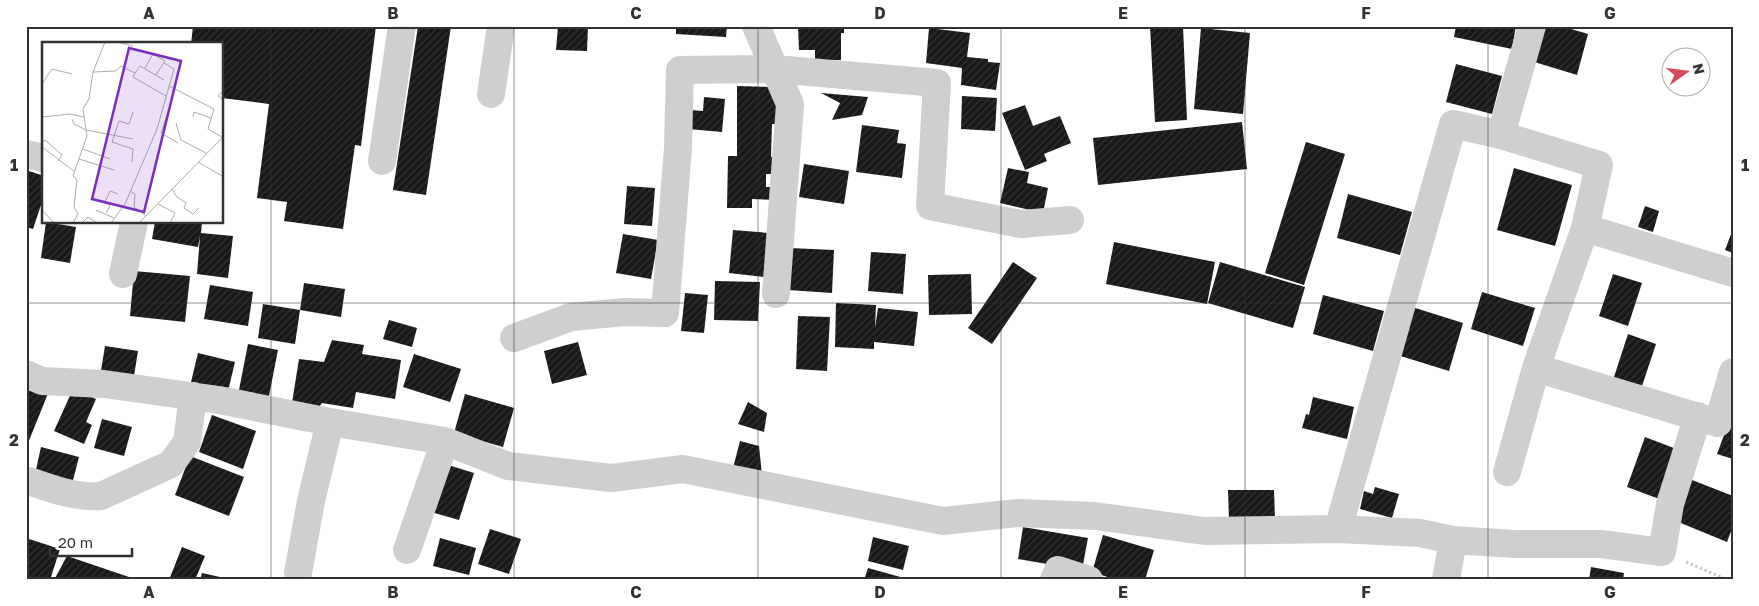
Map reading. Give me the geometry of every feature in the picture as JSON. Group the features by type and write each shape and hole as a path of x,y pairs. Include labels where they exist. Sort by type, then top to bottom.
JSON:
{"street":[{"path":"382,161 402,26"},
{"path":"491,94 501,26"},
{"path":"756,26 790,104 776,294"},
{"path":"1500,135 1532,26"},
{"path":"514,338 571,318 625,312 665,313 678,148 680,70 775,69 937,84 930,206 1020,224 1070,220"},
{"path":"1338,529 1453,124 1500,135 1598,165 1585,228 1536,368 1508,472"},
{"path":"26,154 42,158"},
{"path":"123,274 134,224"},
{"path":"1585,228 1733,274"},
{"path":"1536,368 1718,422 1733,372"},
{"path":"26,374 42,381 104,384 193,396 330,422 445,441 508,466 611,478 684,469 943,522 1018,513 1095,516 1204,531 1338,529 1420,533 1453,540 1514,544 1601,544 1662,552 1670,504 1698,416"},
{"path":"26,482 29,480 44,486 89,497 101,496 171,464 187,442 193,396"},
{"path":"298,573 311,501 330,422"},
{"path":"407,550 445,441"},
{"path":"1446,580 1453,540"},
{"path":"1054,580 1058,570 1089,580"}],"path":[{"path":"1662,552 1728,580"}],"building":[{"path":"193,26 376,26 361,146 355,145 343,229 284,221 287,202 257,198 269,104 224,98 224,42 191,42"},
{"path":"418,26 451,26 426,195 393,190"},
{"path":"558,26 588,26 587,51 556,50"},
{"path":"676,26 727,26 726,37 676,34"},
{"path":"798,26 844,26 844,33 841,33 841,60 815,60 815,50 799,50"},
{"path":"1150,26 1183,26 1187,120 1155,122"},
{"path":"1456,26 1516,26 1512,49 1454,37"},
{"path":"1541,26 1561,26 1588,34 1577,75 1531,61"},
{"path":"929,28 970,33 967,57 988,59 988,62 1000,63 996,90 961,85 962,68 926,63"},
{"path":"1201,28 1250,33 1243,114 1194,109"},
{"path":"1456,64 1502,76 1492,114 1446,102"},
{"path":"737,86 775,87 781,124 772,124 771,157 778,157 778,174 766,174 766,187 778,187 778,200 752,199 752,208 727,208 728,156 737,156"},
{"path":"821,93 868,97 862,115 832,120 840,103"},
{"path":"962,96 997,98 995,131 961,129"},
{"path":"704,97 725,99 722,132 688,129 690,110 703,111"},
{"path":"1025,105 1033,126 1060,116 1071,143 1044,154 1047,161 1025,170 1002,113"},
{"path":"1242,122 1247,169 1098,185 1093,138"},
{"path":"862,125 899,130 897,143 906,144 902,178 856,172"},
{"path":"1306,142 1345,154 1304,285 1265,273"},
{"path":"804,164 849,171 844,204 799,197"},
{"path":"1008,168 1029,172 1027,183 1048,188 1043,213 1000,203"},
{"path":"1514,168 1572,185 1555,246 1497,230"},
{"path":"26,170 42,175 42,202 33,229 26,227"},
{"path":"627,186 655,188 652,226 624,224"},
{"path":"1348,194 1412,212 1400,255 1337,238"},
{"path":"1645,206 1659,211 1653,232 1638,227"},
{"path":"46,224 76,227 70,263 41,258"},
{"path":"155,224 202,224 201,233 233,236 228,278 197,274 200,236 198,247 152,239"},
{"path":"1733,229 1733,253 1725,250"},
{"path":"733,230 769,233 765,277 729,273"},
{"path":"623,234 658,240 651,279 616,273"},
{"path":"1114,242 1215,262 1207,304 1106,284"},
{"path":"790,248 834,250 832,293 788,290"},
{"path":"871,252 906,254 903,294 868,291"},
{"path":"1013,262 1037,278 992,344 968,328"},
{"path":"1220,262 1305,287 1293,328 1208,303"},
{"path":"134,271 190,276 185,322 130,316"},
{"path":"971,274 972,314 929,315 928,275"},
{"path":"1613,274 1642,283 1628,326 1599,316"},
{"path":"715,281 760,282 758,321 714,320"},
{"path":"304,283 345,289 341,317 300,310"},
{"path":"210,285 253,292 248,326 204,319"},
{"path":"1482,292 1535,308 1523,346 1471,329"},
{"path":"685,293 708,295 704,333 681,331"},
{"path":"1323,295 1384,311 1373,351 1313,334"},
{"path":"836,303 876,305 875,328 878,308 918,312 914,346 874,342 874,349 835,347"},
{"path":"263,304 300,310 295,344 258,338"},
{"path":"1409,306 1463,323 1449,371 1394,354"},
{"path":"798,316 830,317 827,371 796,369"},
{"path":"389,320 417,328 412,347 383,339"},
{"path":"1628,334 1656,344 1641,389 1613,380"},
{"path":"332,340 364,345 362,354 401,360 395,399 356,392 353,408 322,403 316,411 291,409 299,359 324,362"},
{"path":"578,342 587,375 552,384 544,351"},
{"path":"248,344 278,350 268,401 238,395"},
{"path":"105,346 138,351 133,382 100,377"},
{"path":"198,353 235,362 228,391 191,382"},
{"path":"414,354 461,369 450,402 403,387"},
{"path":"26,382 49,391 26,448"},
{"path":"73,389 96,399 86,422 92,425 84,444 54,431"},
{"path":"465,394 514,408 503,447 454,433"},
{"path":"1313,397 1354,407 1347,439 1302,428 1306,414 1309,415"},
{"path":"748,402 767,413 764,432 738,424"},
{"path":"1733,411 1733,459 1717,454"},
{"path":"212,415 256,431 243,469 199,452"},
{"path":"102,419 132,427 124,456 94,448"},
{"path":"1645,437 1679,450 1662,500 1627,487"},
{"path":"740,441 759,446 762,475 733,468"},
{"path":"41,447 79,457 72,484 35,474"},
{"path":"190,456 244,477 229,516 175,495"},
{"path":"445,464 474,473 459,520 431,512"},
{"path":"1687,478 1733,496 1733,526 1727,542 1671,519"},
{"path":"1375,487 1399,494 1392,518 1360,509 1364,491 1373,494"},
{"path":"1228,490 1274,490 1275,519 1229,520"},
{"path":"1023,527 1088,538 1082,570 1018,559"},
{"path":"490,529 521,539 509,574 478,564"},
{"path":"1103,535 1154,550 1145,580 1117,580 1092,572"},
{"path":"873,537 909,546 903,570 868,561"},
{"path":"26,538 60,549 50,580 26,580"},
{"path":"440,538 476,548 469,575 433,566"},
{"path":"182,547 205,556 195,580 169,580"},
{"path":"67,556 132,578 132,580 54,580"},
{"path":"1591,567 1624,573 1623,580 1589,580"},
{"path":"868,568 904,578 904,580 864,580"},
{"path":"202,573 229,579 229,580 200,580"}]}
